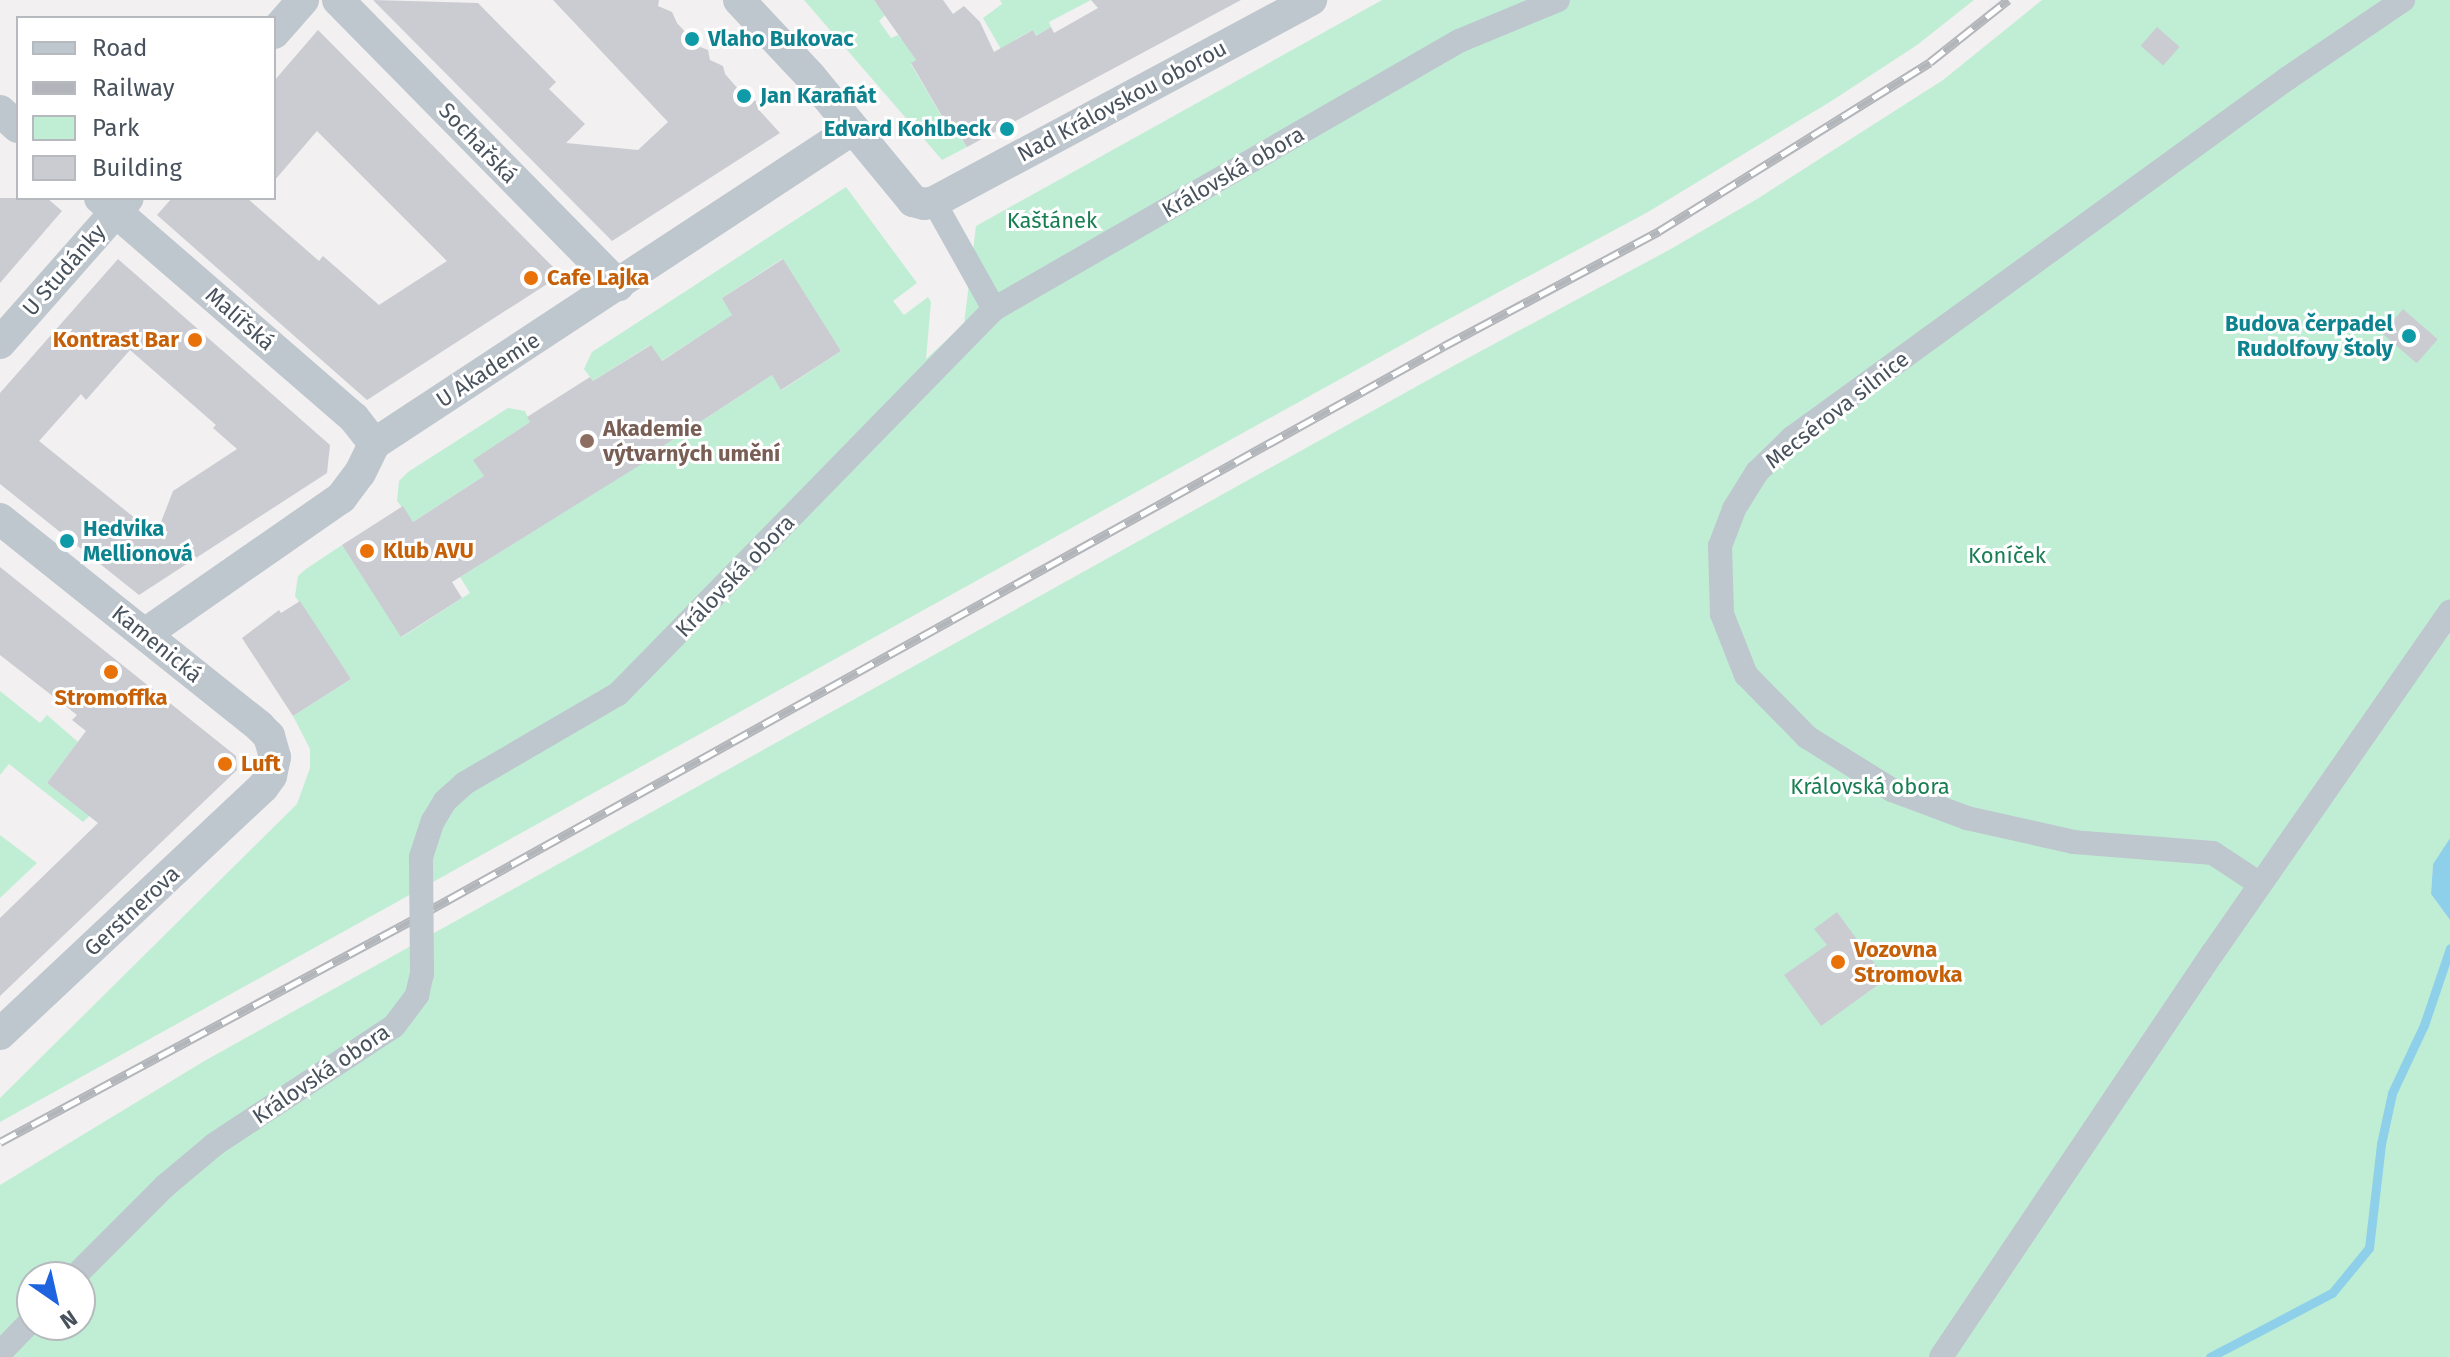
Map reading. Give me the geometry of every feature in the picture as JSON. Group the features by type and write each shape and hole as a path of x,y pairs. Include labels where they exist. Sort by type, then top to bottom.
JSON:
{"street":[{"path":"276,31 303,0"},
{"name":"Sochařská","path":"338,0 618,285"},
{"path":"739,0 810,76 913,201 934,202 994,309"},
{"name":"Nad Královskou oborou","path":"934,202 1311,0"},
{"name":"Královská obora","path":"90,1261 165,1186 215,1144 394,1026 417,995 422,974 421,857 433,821 445,801 465,783 618,694 994,309 1459,41 1558,0"},
{"name":"Mecsérova silnice","path":"2260,884 2213,853 2074,842 1967,818 1892,790 1819,745 1746,675 1722,614 1720,546 1734,509 1757,472 1792,438 2288,78 2403,0"},
{"path":"0,111 16,125"},
{"name":"U Akademie","path":"145,634 341,498 360,473 374,444 853,129"},
{"name":"U Studánky","path":"0,343 115,202"},
{"name":"Malířská","path":"115,202 354,418 374,444"},
{"name":"Kamenická","path":"0,519 269,736 275,766 263,787"},
{"path":"1941,1357 2260,884 2450,611"},
{"name":"Gerstnerova","path":"0,1034 263,787"},
{"path":"0,1353 16,1336"}],"green space":[{"path":"804,0 874,0 885,15 879,21 891,38 898,35 907,46 916,60 911,64 949,129 955,127 967,147 942,160"},
{"path":"1000,0 1091,0 1049,22 1051,27 1036,36 1033,30 1016,39 1006,58 983,18 1002,4"},
{"name":"Kaštánek","path":"1382,0 1974,0 1917,45 1833,100 1648,212 1434,327 0,1122 0,1098 297,804 310,768 310,749 293,716 351,679 295,596 298,576 306,569 342,545 402,637 470,593 460,577 644,462 657,450 772,375 782,390 841,351 782,259 722,298 733,315 661,361 650,345 593,381 584,369 592,352 846,187 917,283 893,301 904,315 928,297 931,302 926,359 964,324 976,226"},
{"name":"Královská obora","path":"2042,0 2450,0 2450,838 2433,864 2431,894 2450,920 2450,1357 0,1357 0,1185 206,1060 1757,199 1943,80"},
{"path":"508,408 525,411 530,422 474,460 484,476 413,522 397,501 399,481 408,472"},
{"path":"0,691 40,723 47,715 78,742 47,783 73,803 127,780 83,822 9,764 0,775"},
{"path":"0,835 37,863 0,898"}],"water":[{"path":"2450,838 2450,920 2431,894 2433,864"}],"building":[{"path":"373,0 478,3 556,82 549,89 585,124 566,143 638,150 668,122 553,0 659,0 658,6 672,12 677,23 698,46 708,50 710,60 723,66 725,74 747,99 756,101 758,109 780,133 612,241"},
{"path":"874,0 943,0 953,14 964,6 980,22 994,52 1033,30 1036,36 1051,27 1054,33 1098,8 1091,0 1241,0 967,147 955,127 950,130 911,63 916,60"},
{"path":"2157,27 2180,47 2163,66 2141,46"},
{"path":"318,30 561,275 367,400 157,215 170,200 249,200 319,261 323,256 379,305 447,261 317,131 276,179 276,79"},
{"path":"0,198 49,200 62,211 0,283"},
{"path":"118,259 330,445 327,473 139,595 0,484 0,393","holes":["130,350 216,425 213,428 237,449 173,491 156,535 39,441 81,394 86,400"]},
{"name":"Akademie výtvarných umění","path":"783,259 841,351 781,390 772,375 657,450 645,462 452,582 462,598 401,637 342,545 403,506 413,522 484,476 473,460 530,422 527,417 590,377 593,381 651,345 662,361 732,315 722,298"},
{"name":"Budova čerpadel Rudolfovy štoly","path":"2403,309 2438,339 2417,363 2382,333"},
{"path":"0,567 236,756 237,770 0,996 0,918 98,823 47,783 86,731 72,720 77,715 0,655"},
{"path":"300,601 351,679 293,716 242,638 279,610 281,613"},
{"name":"Vozovna Stromovka","path":"1837,912 1886,979 1821,1026 1784,975 1827,945 1814,929"}],"waterway":[{"path":"2210,1357 2332,1293 2369,1248 2381,1144 2392,1093 2424,1025 2450,948"}],"railway":[{"path":"0,1142 417,917 1444,346 1659,231 1930,62 2008,0"}],"place":[{"name":"Vlaho Bukovac","path":"692,39"},
{"name":"Jan Karafiát","path":"744,96"},
{"name":"Edvard Kohlbeck","path":"1007,129"},
{"name":"Cafe Lajka","path":"531,278"},
{"name":"Budova čerpadel Rudolfovy štoly","path":"2409,336"},
{"name":"Kontrast Bar","path":"195,340"},
{"name":"Akademie výtvarných umění","path":"587,441"},
{"name":"Hedvika Mellionová","path":"67,541"},
{"name":"Klub AVU","path":"367,551"},
{"name":"Stromoffka","path":"111,672"},
{"name":"Luft","path":"225,764"},
{"name":"Vozovna Stromovka","path":"1838,962"}],"park label":[{"name":"Koníček","path":"2007,556"}]}
